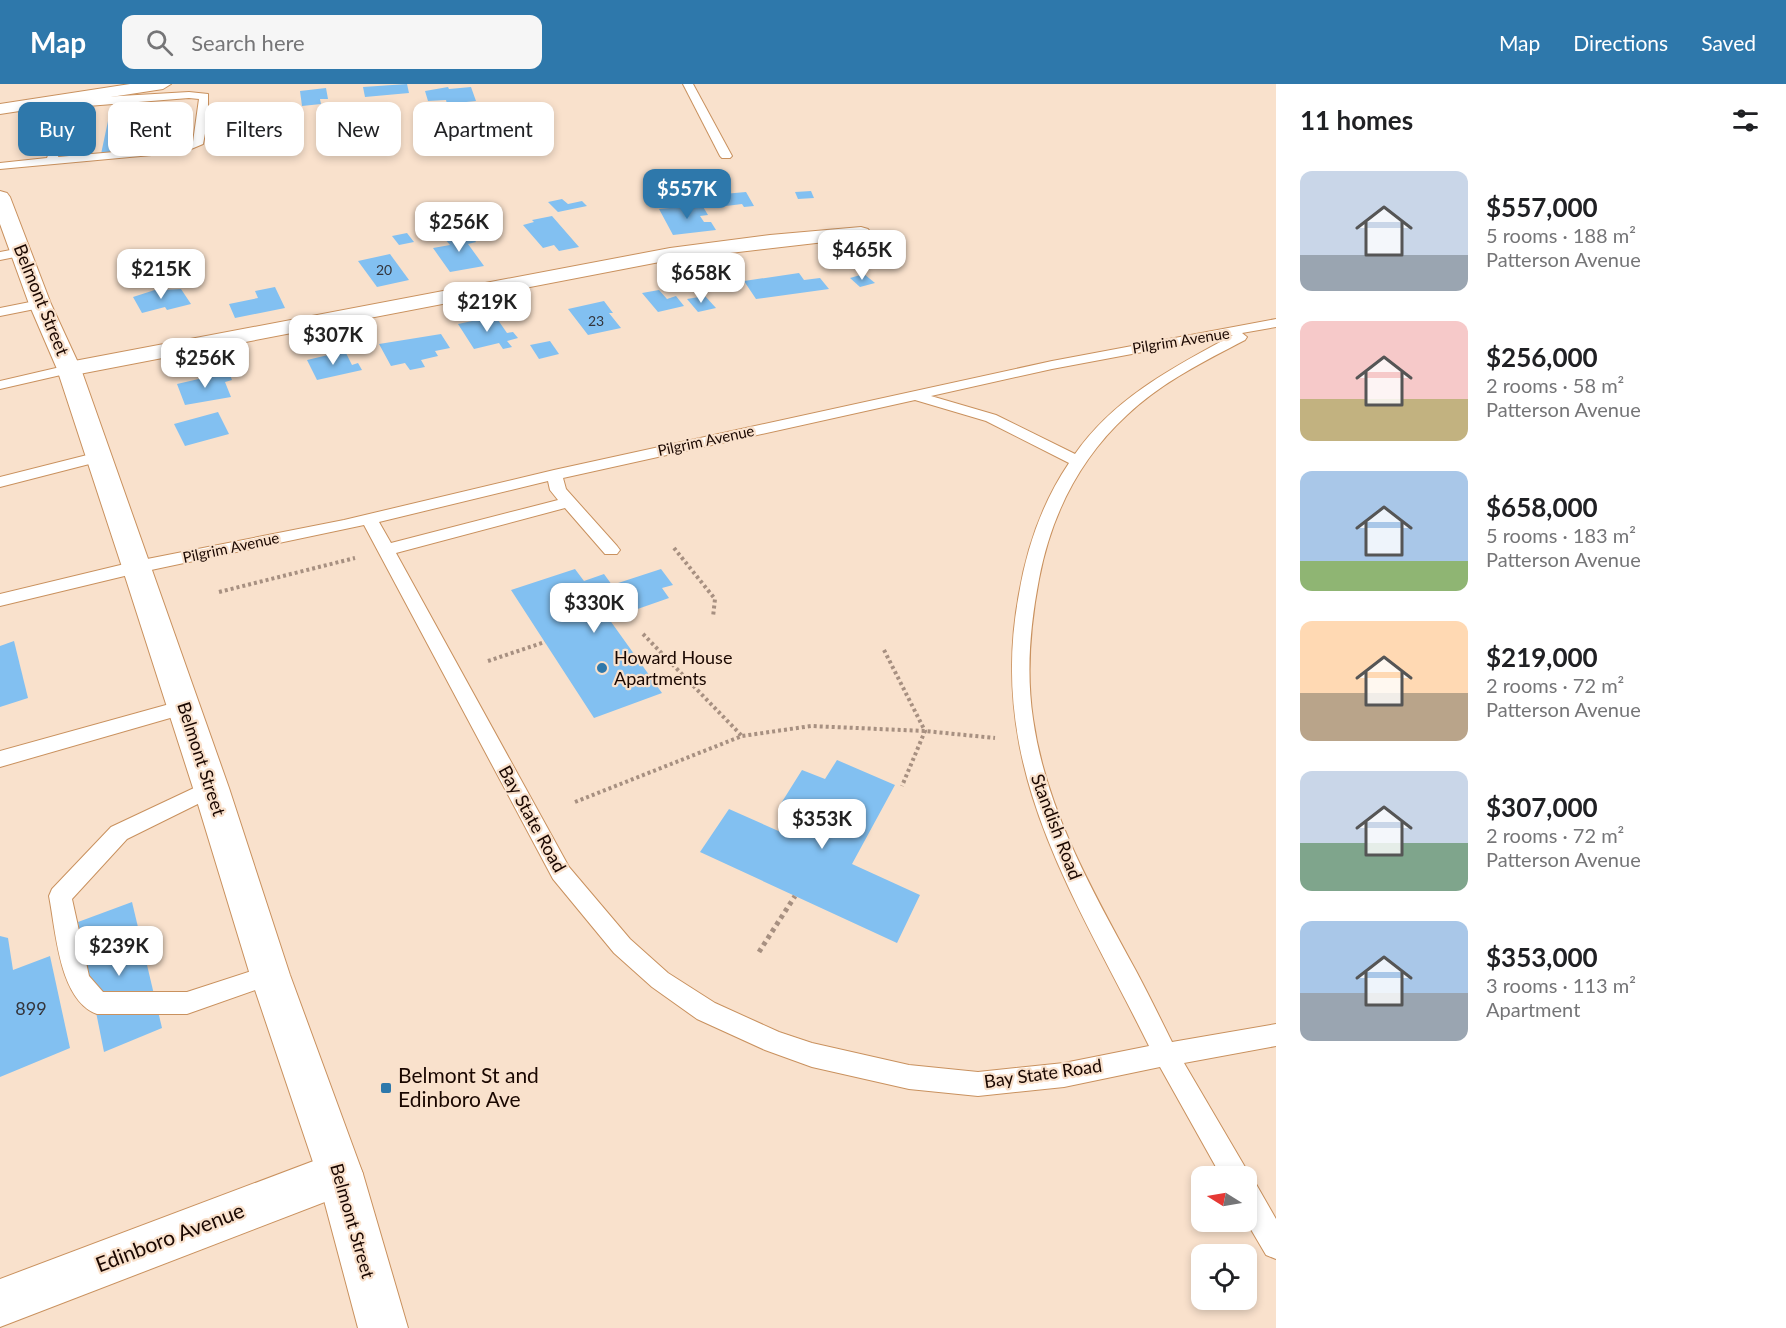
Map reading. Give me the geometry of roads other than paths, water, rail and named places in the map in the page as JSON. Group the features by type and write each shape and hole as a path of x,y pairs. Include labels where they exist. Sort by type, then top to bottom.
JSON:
{"main road":[{"path":"0,109 99,96 162,84"},
{"name":"Belmont Street","path":"0,196 10,254 40,304 69,369 137,567 211,788 270,975 340,1174 383,1328"},
{"path":"69,369 670,254 770,241 861,233"},
{"name":"Edinboro Avenue","path":"0,1303 340,1174"}],"lane":[{"path":"688,84 726,156"},
{"path":"0,166 183,149 198,144 204,96 189,94 99,96 71,105 52,160"},
{"path":"0,312 40,304"},
{"name":"Pilgrim Avenue","path":"0,600 137,567 369,519 554,475 1102,355 1267,325"},
{"name":"Standish Road","path":"1230,1166 1166,1054 1088,905 1051,824 1032,766 1024,725 1020,643 1033,562 1050,510 1076,461 1109,424 1141,395 1175,372 1267,325"},
{"path":"0,385 69,369"},
{"path":"914,397 940,402 991,418 1076,461"},
{"path":"0,482 99,457"},
{"path":"554,475 558,490 611,550"},
{"path":"386,550 568,502"},
{"name":"Bay State Road","path":"369,519 561,873 622,946 681,996 739,1027 812,1055 871,1070 946,1082 978,1084 1023,1081 1276,1035"},
{"path":"0,759 184,707"},
{"path":"211,788 119,833 60,896 78,981 97,1003 187,1003 270,975"},
{"path":"1257,1213 1276,1245"}],"place":[{"name":"Howard House Apartments","path":"602,668"},
{"name":"Belmont St and Edinboro Ave","path":"386,1088"}]}
